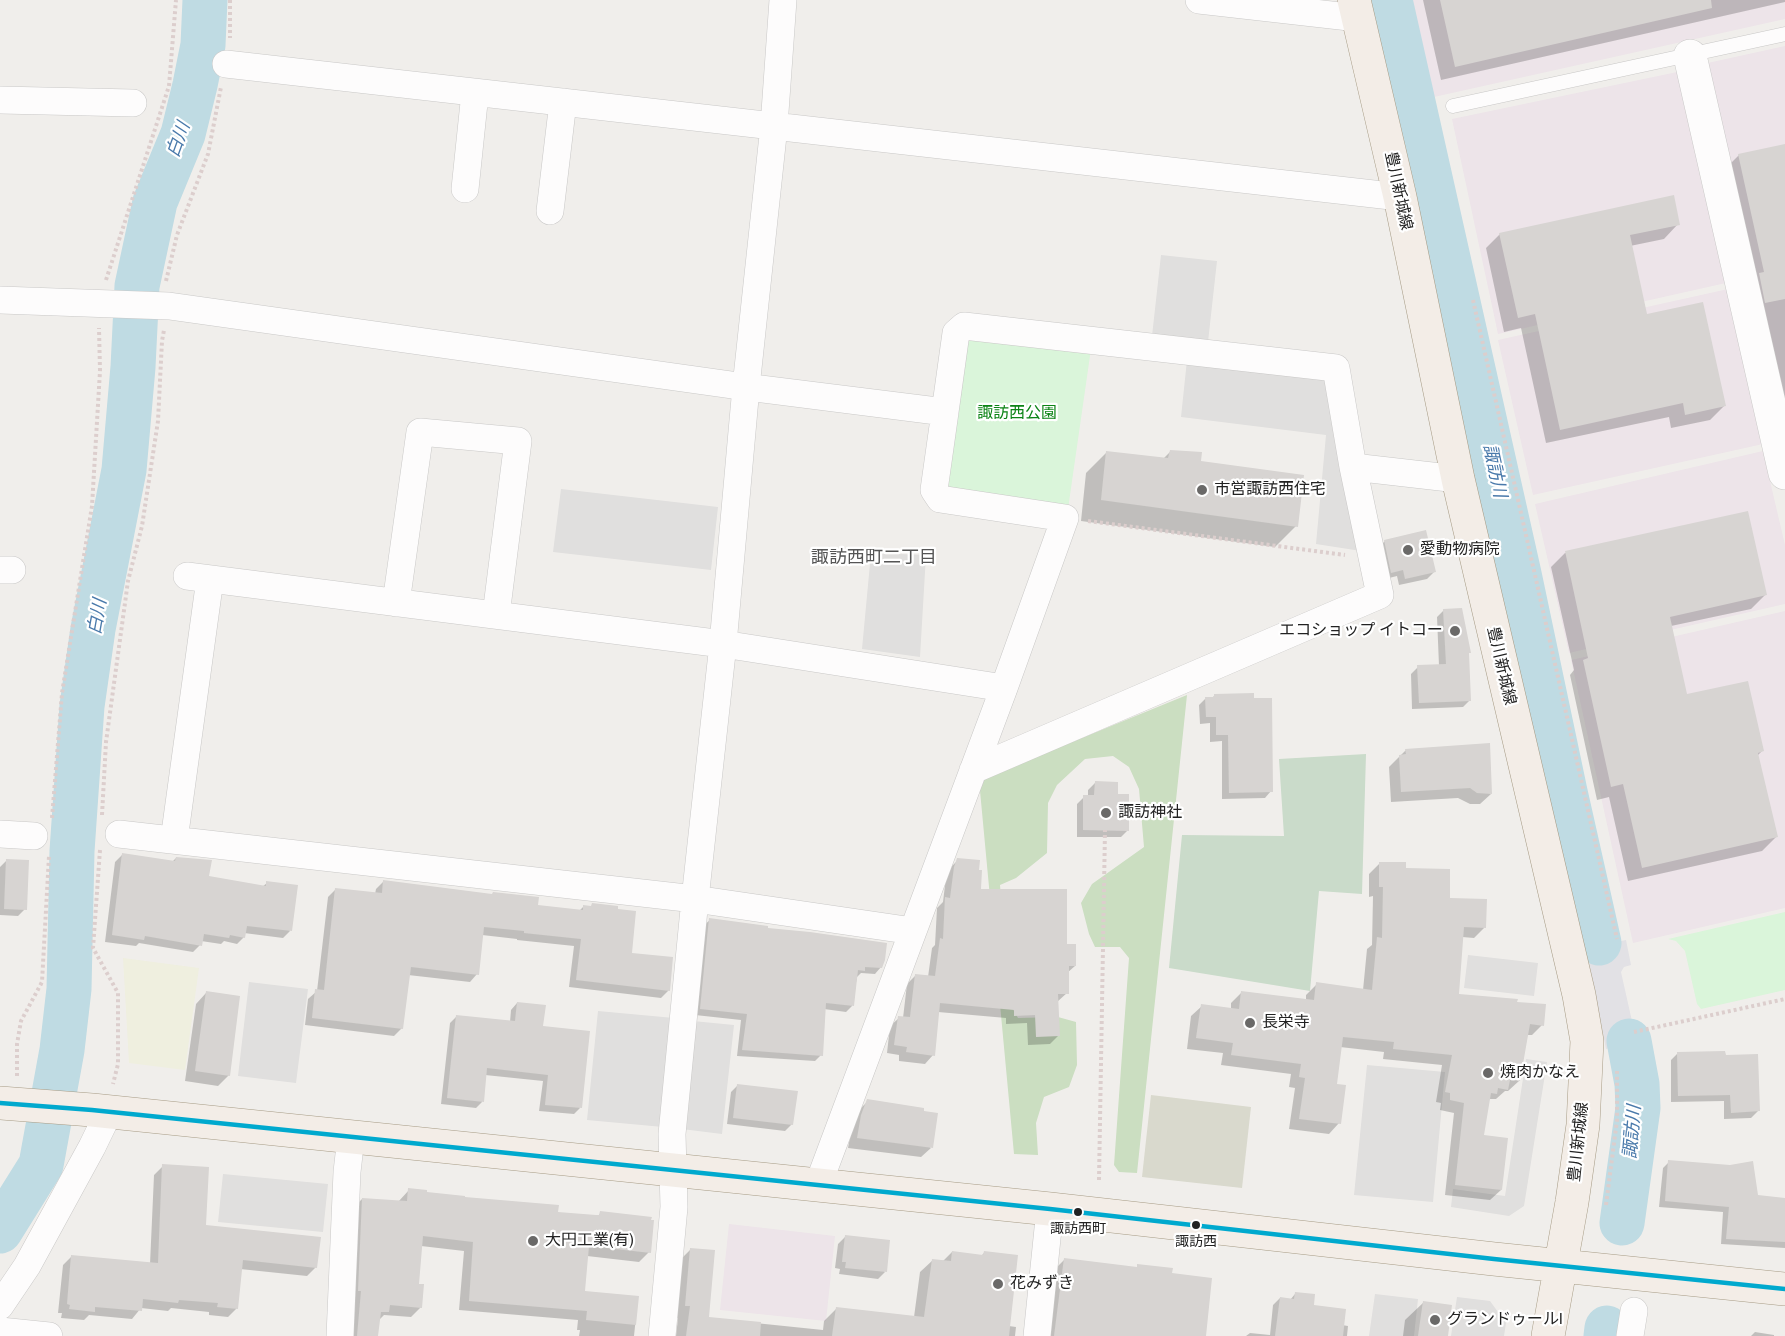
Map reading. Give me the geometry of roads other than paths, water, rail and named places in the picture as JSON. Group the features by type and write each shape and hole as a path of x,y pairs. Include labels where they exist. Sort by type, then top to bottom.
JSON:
{"main road":[{"name":"豊川新城線","path":"1356,9 1400,197 1458,479 1579,995 1587,1041 1583,1125 1548,1336"},
{"path":"15,1104 1050,1209 1785,1289"}],"street":[{"path":"662,1336 674,1207 672,1134 774,126 783,0"},
{"path":"1199,0 1356,9"},
{"path":"1690,56 1785,473"},
{"path":"226,64 1400,197"},
{"path":"465,189 475,93"},
{"path":"0,100 133,103"},
{"path":"550,211 563,102"},
{"path":"0,300 165,306 746,387 945,411"},
{"path":"818,1185 913,932 973,770 1004,688 1065,518 940,500 934,490 956,333 964,326 1336,368 1353,467 1380,595 973,770"},
{"path":"396,603 420,432 518,441 496,615"},
{"path":"1353,467 1458,479"},
{"path":"174,840 199,578 723,645 1004,688"},
{"path":"0,834 45,836"},
{"path":"107,834 695,898 913,932"},
{"path":"0,1306 27,1266 92,1147 100,1111"},
{"path":"340,1336 347,1172 351,1137"},
{"path":"1037,1336 1050,1209"},
{"path":"0,1331 49,1336"}],"lane":[{"path":"1454,106 1785,34"}],"waterway":[{"name":"白川","path":"0,1231 41,1165 62,1050 69,989 72,851 82,706 93,629 124,470 137,286 155,202 183,134 195,85 203,45 205,0"},
{"name":"諏訪川","path":"1390,0 1599,943"},
{"name":"諏訪川","path":"1622,1223 1638,1108 1637,1084 1629,1041"},
{"name":"諏訪川","path":"1606,1336 1607,1328"}],"place":[{"name":"市営諏訪西住宅","path":"1202,490"},
{"name":"愛動物病院","path":"1408,550"},
{"name":"エコショップ イトコー","path":"1455,631"},
{"name":"諏訪神社","path":"1106,813"},
{"name":"長栄寺","path":"1250,1023"},
{"name":"焼肉かなえ","path":"1488,1073"},
{"name":"諏訪西町","path":"1078,1212"},
{"name":"諏訪西","path":"1196,1225"},
{"name":"大円工業(有)","path":"533,1241"},
{"name":"花みずき","path":"998,1284"},
{"name":"グランドゥールI","path":"1435,1320"}],"district":[{"name":"諏訪西町二丁目","path":"874,558"}],"park label":[{"name":"諏訪西公園","path":"1017,414"}]}
